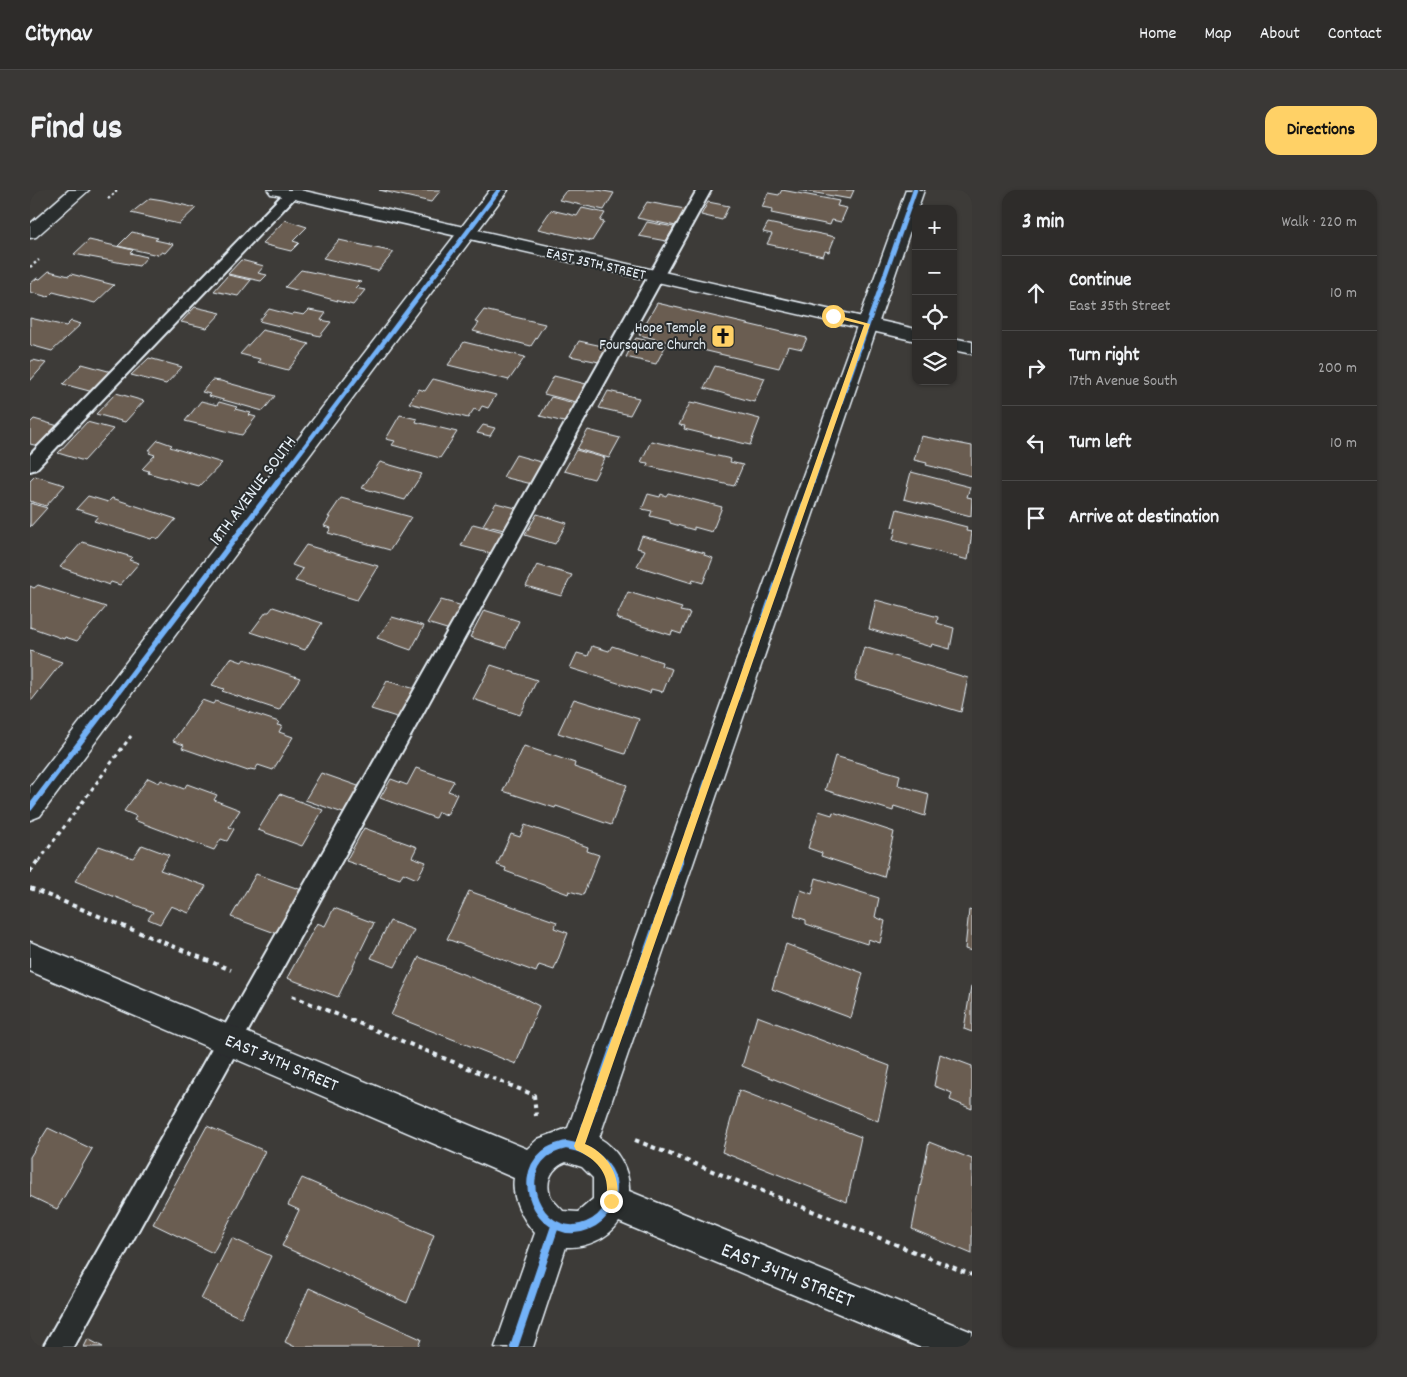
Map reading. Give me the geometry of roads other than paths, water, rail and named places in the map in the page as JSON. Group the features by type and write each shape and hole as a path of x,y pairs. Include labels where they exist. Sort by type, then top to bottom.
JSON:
{"street":[{"path":"30,233 80,190"},
{"name":"18TH AVENUE SOUTH","path":"30,808 499,190"},
{"path":"579,1146 915,190"},
{"name":"EAST 35TH STREET","path":"288,191 466,234 912,334"},
{"path":"957,345 972,348"},
{"name":"EAST 34TH STREET","path":"30,956 534,1169"},
{"path":"579,1146 592,1151 602,1161 609,1174 612,1187 611,1201 603,1217 589,1227 572,1231 555,1226 538,1212 530,1190 534,1169 542,1157 553,1149 579,1146"},
{"name":"EAST 34TH STREET","path":"611,1201 964,1347"},
{"path":"514,1347 555,1226"}],"lane":[{"path":"58,1347 704,190"},
{"path":"30,466 288,191"}],"place":[{"name":"Hope Temple Foursquare Church","path":"723,336"}]}
